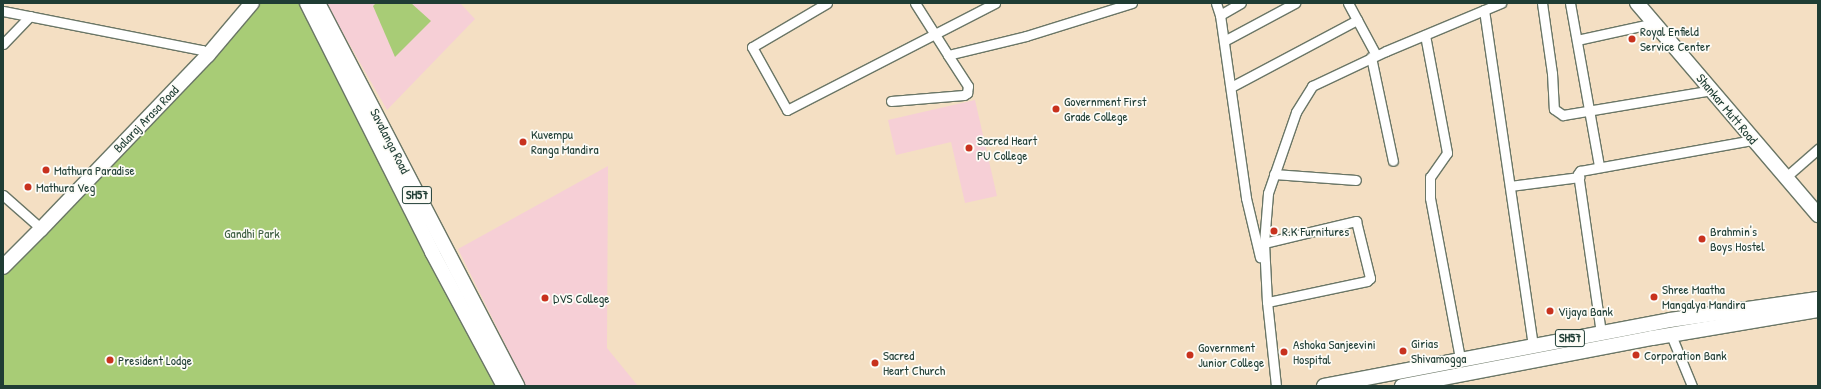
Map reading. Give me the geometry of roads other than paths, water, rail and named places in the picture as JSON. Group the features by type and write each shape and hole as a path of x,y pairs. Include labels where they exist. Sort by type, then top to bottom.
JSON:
{"main road":[{"path":"3,257 205,53 241,3"},
{"name":"Balaraj Arasa Road","path":"3,267 41,229 252,3"},
{"name":"Savalanga Road","path":"307,3 432,252 504,386"},
{"name":"Savalanga Road","path":"318,3 517,386"},
{"name":"Shankar Mutt Road","path":"1637,3 1818,215"},
{"name":"SH57","path":"1324,386 1670,320 1818,299"},
{"name":"SH57","path":"1402,386 1426,384 1671,335 1818,310"}],"street":[{"path":"827,3 752,47 787,110 934,33 995,3"},
{"path":"891,101 964,95 967,93 968,86 915,3"},
{"path":"948,55 1026,36 1132,3"},
{"path":"1216,3 1220,14 1246,198 1266,282"},
{"path":"1220,14 1241,3"},
{"path":"1224,41 1296,3"},
{"path":"1360,3 1349,5 1374,56 1392,161"},
{"path":"1276,386 1267,302 1264,243 1268,193 1296,112 1312,86 1374,56 1501,3"},
{"path":"1542,3 1552,73 1554,109 1563,115 1712,90"},
{"path":"1570,3 1599,166"},
{"path":"1484,10 1533,346"},
{"path":"3,11 205,53"},
{"path":"3,44 30,16"},
{"path":"1230,87 1357,20"},
{"path":"1576,40 1655,24"},
{"path":"1425,35 1447,153 1430,177 1430,198 1460,359"},
{"path":"1601,333 1579,176 1580,171 1599,166 1753,140"},
{"path":"1786,176 1818,149"},
{"path":"1274,174 1356,180"},
{"path":"1510,186 1579,176"},
{"path":"3,195 36,224"},
{"path":"1264,243 1354,221 1358,223 1370,278 1367,281 1267,302"},
{"path":"1671,335 1689,385"}],"place":[{"name":"Royal Enfield Service Center","path":"1632,39"},
{"name":"Government First Grade College","path":"1056,109"},
{"name":"Kuvempu Ranga Mandira","path":"523,142"},
{"name":"Sacred Heart PU College","path":"969,148"},
{"name":"Mathura Paradise","path":"46,170"},
{"name":"Mathura Veg","path":"28,187"},
{"name":"R.K Furnitures","path":"1274,231"},
{"name":"Brahmin's Boys Hostel","path":"1702,239"},
{"name":"Shree Maatha Mangalya Mandira","path":"1654,297"},
{"name":"DVS College","path":"545,298"},
{"name":"Vijaya Bank","path":"1550,311"},
{"name":"Girias Shivamogga","path":"1403,351"},
{"name":"Ashoka Sanjeevini Hospital","path":"1284,352"},
{"name":"Government Junior College","path":"1190,355"},
{"name":"Corporation Bank","path":"1636,355"},
{"name":"President Lodge","path":"110,360"},
{"name":"Sacred Heart Church","path":"875,363"}],"park label":[{"name":"Gandhi Park","path":"252,233"}]}
